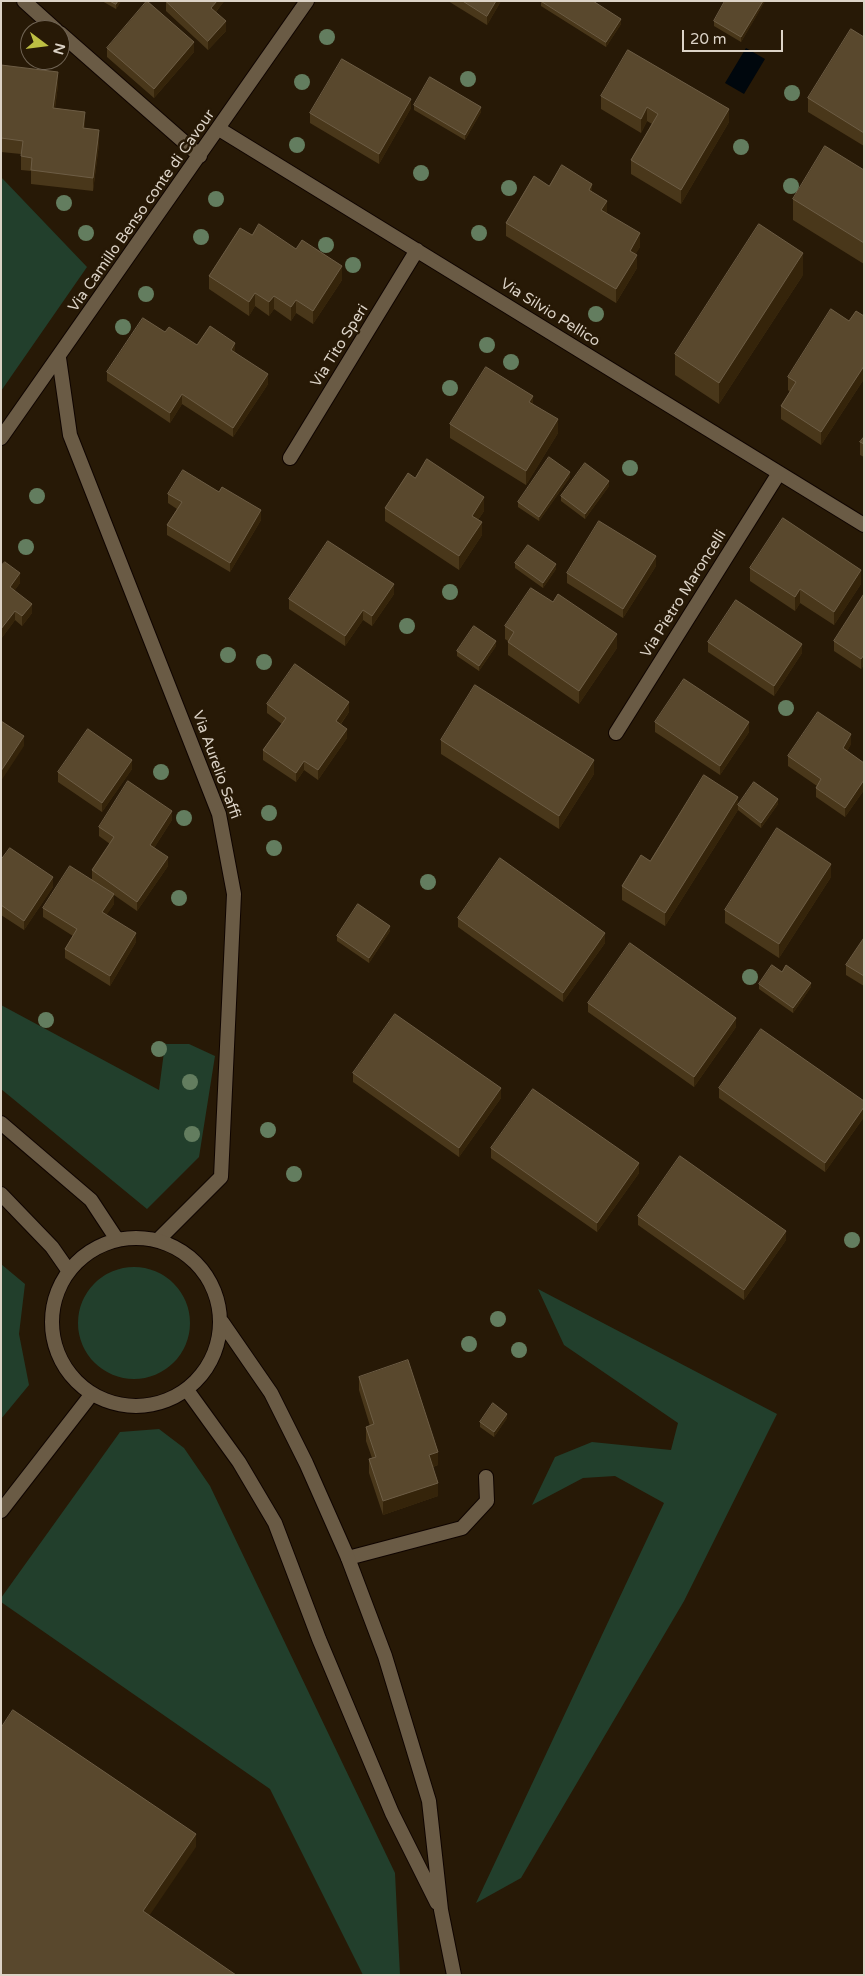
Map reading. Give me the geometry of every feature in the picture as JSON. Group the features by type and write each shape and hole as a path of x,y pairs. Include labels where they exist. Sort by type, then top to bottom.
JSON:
{"street":[{"path":"24,1 45,20"},
{"name":"Via Camillo Benso conte di Cavour","path":"1,438 59,358 307,1"},
{"path":"70,42 200,156"},
{"name":"Via Silvio Pellico","path":"219,129 864,525"},
{"name":"Via Tito Speri","path":"290,458 417,250"},
{"name":"Via Aurelio Saffi","path":"59,358 70,435 219,814 234,894 221,1177 159,1239"},
{"name":"Via Pietro Maroncelli","path":"616,733 779,473"},
{"path":"1,1123 91,1200 116,1238"},
{"path":"1,1194 52,1247 68,1270"},
{"path":"116,1238 159,1239 192,1256 214,1286 222,1322 218,1348 206,1371 187,1390 150,1406 110,1403 91,1395 75,1382 54,1347 52,1307 68,1270 89,1250 116,1238"},
{"path":"222,1322 271,1393 306,1463 348,1558 385,1656 429,1801 441,1910 454,1975"},
{"path":"187,1390 238,1462 275,1523 319,1639 392,1813 441,1910"},
{"path":"1,1511 91,1395"},
{"path":"348,1558 462,1528 487,1501 486,1477"}],"green space":[{"path":"1,177 87,267 1,391"},
{"path":"1,1005 159,1090 165,1044 189,1044 215,1056 199,1157 147,1209 1,1089"},
{"path":"1,1264 25,1284 19,1334 29,1385 1,1419"},
{"path":"134,1267 145,1268 155,1272 173,1284 185,1302 189,1312 189,1334 185,1344 173,1362 155,1374 145,1378 134,1379 123,1378 113,1374 95,1362 83,1344 79,1334 78,1323 79,1312 83,1302 95,1284 113,1272 123,1268"},
{"path":"538,1289 777,1414 684,1601 521,1878 476,1903 664,1503 615,1476 583,1478 532,1505 555,1457 592,1442 671,1450 678,1423 564,1345"},
{"path":"159,1429 184,1448 210,1486 395,1873 400,1975 363,1975 270,1789 1,1602 1,1598 120,1432"}],"shaded area":[{"path":"746,48 765,59 744,94 725,83"}],"building":[{"path":"147,1 194,42 154,89 107,48"},
{"path":"166,1 217,1 211,8 226,21 208,41"},
{"path":"463,1 496,1 487,16"},
{"path":"541,1 593,1 621,19 606,42"},
{"path":"725,1 763,1 741,37 714,21"},
{"path":"851,29 864,37 864,133 808,98"},
{"path":"628,50 729,109 681,190 631,160 658,114 647,107 641,119 601,96"},
{"path":"342,59 411,99 379,154 310,113"},
{"path":"1,65 20,67 20,70 58,72 53,108 85,112 83,128 99,130 93,178 31,170 32,158 21,156 23,141 1,138"},
{"path":"430,77 481,107 465,135 414,105"},
{"path":"825,146 864,170 864,243 793,199"},
{"path":"562,165 592,184 589,190 607,201 601,210 640,233 630,251 637,255 616,289 506,223 534,176 549,186"},
{"path":"259,224 296,249 302,240 342,266 313,311 296,300 291,307 274,296 269,302 255,293 249,302 209,276 240,228 252,235"},
{"path":"759,224 803,253 719,383 675,354"},
{"path":"831,309 849,321 856,311 864,316 864,366 821,432 781,406 796,382 788,377"},
{"path":"143,318 165,332 169,327 197,345 210,326 235,343 231,350 268,374 233,428 182,394 170,413 107,372"},
{"path":"486,367 533,396 529,402 558,419 526,471 450,424"},
{"path":"549,457 570,472 539,517 518,502"},
{"path":"427,459 484,497 472,516 482,522 459,556 385,508 408,473 415,478"},
{"path":"585,463 609,481 585,514 561,496"},
{"path":"183,470 219,492 222,487 261,510 230,563 167,525 182,502 168,494"},
{"path":"783,518 861,570 834,612 800,589 795,597 750,568"},
{"path":"599,521 656,556 623,609 567,573"},
{"path":"328,541 394,584 372,616 363,610 345,636 289,599"},
{"path":"528,545 556,564 543,583 515,563"},
{"path":"5,562 20,573 10,587 32,604 22,616 15,611 1,629 1,566"},
{"path":"531,588 553,602 558,594 617,634 579,691 508,642 514,632 505,626"},
{"path":"864,594 864,655 861,659 834,641"},
{"path":"736,600 802,644 774,686 708,642"},
{"path":"474,626 496,641 479,666 457,651"},
{"path":"295,664 349,702 336,721 347,729 318,770 304,761 296,773 263,750 286,718 267,704"},
{"path":"684,679 749,722 720,766 655,722"},
{"path":"475,685 594,760 559,816 441,740"},
{"path":"818,712 851,734 843,748 864,763 864,780 845,808 816,788 821,779 788,756"},
{"path":"1,721 24,736 1,771"},
{"path":"88,729 132,760 102,803 58,772"},
{"path":"704,775 738,797 665,913 622,886 641,855 650,861"},
{"path":"128,781 172,811 150,845 168,857 137,902 92,870 114,837 99,827"},
{"path":"754,782 778,799 761,823 738,805"},
{"path":"777,828 831,864 779,944 725,910"},
{"path":"10,848 53,877 24,921 1,905 1,860"},
{"path":"500,858 605,933 563,993 458,918"},
{"path":"70,866 114,894 102,912 136,933 110,976 65,949 77,929 43,908"},
{"path":"358,904 390,926 369,958 337,936"},
{"path":"864,938 864,976 846,965"},
{"path":"630,943 736,1018 694,1077 588,1003"},
{"path":"772,965 782,972 786,965 811,983 793,1008 759,984"},
{"path":"395,1014 501,1088 459,1148 353,1073"},
{"path":"761,1029 864,1101 864,1107 825,1163 719,1088"},
{"path":"533,1089 639,1163 597,1223 491,1148"},
{"path":"680,1156 786,1231 744,1290 638,1216"},
{"path":"408,1360 438,1452 429,1455 438,1483 383,1501 369,1459 376,1457 366,1427 374,1424 359,1377"},
{"path":"493,1403 507,1414 494,1432 480,1422"},
{"path":"13,1710 196,1834 143,1911 236,1975 1,1975 1,1728"}]}
